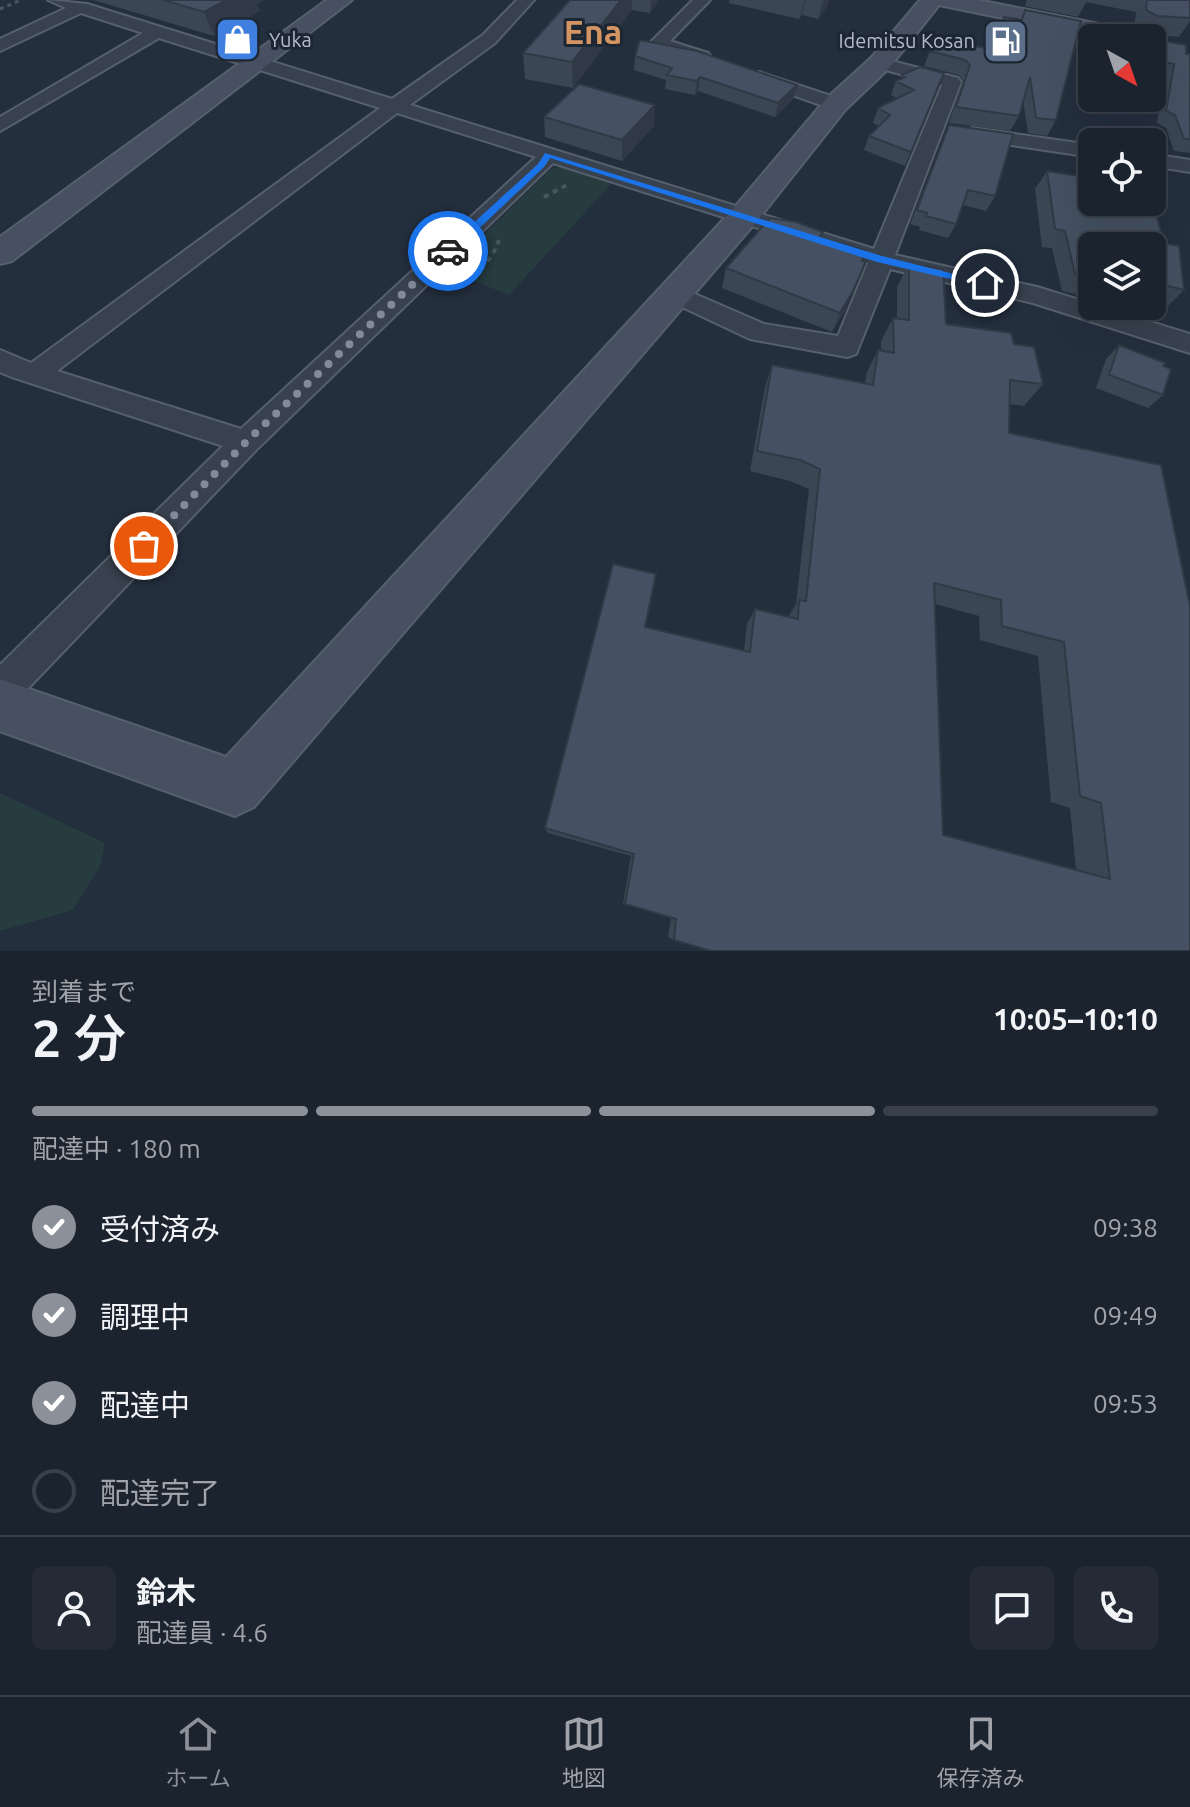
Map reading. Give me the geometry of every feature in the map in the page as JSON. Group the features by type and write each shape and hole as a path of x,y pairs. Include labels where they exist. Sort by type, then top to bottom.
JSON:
{"street":[{"path":"56,0 881,259 1037,295 1190,344"},
{"path":"0,253 341,0"},
{"path":"35,374 489,39 526,0"},
{"path":"702,0 659,43 718,63"},
{"path":"0,705 235,788 745,215 836,104 880,63 932,0"},
{"path":"945,0 1078,27"},
{"path":"0,46 81,7"},
{"path":"0,125 158,31"},
{"path":"674,293 759,332 847,347 952,82 880,63"},
{"path":"748,73 836,104"},
{"path":"934,129 1078,149"},
{"path":"0,691 246,442 541,165 548,154"},
{"path":"1166,162 1190,166"},
{"path":"0,360 246,442"}],"path":[{"path":"0,9 21,0"}],"green space":[{"path":"565,166 614,181 509,295 447,270 551,169"},
{"path":"0,793 105,843 101,864 73,910 0,931"}],"building":[{"path":"163,0 226,0 204,12"},
{"path":"570,0 621,0 572,62 523,53"},
{"path":"1147,0 1190,0 1190,18 1157,16 1146,10"},
{"path":"1025,10 1081,21 1056,120 1036,118 1030,77 1019,116 956,107 970,65 965,60 930,51 936,39 992,49 1004,17 1022,20"},
{"path":"640,40 697,51 797,85 778,103 700,77 697,81 667,75 672,68 635,56"},
{"path":"1166,41 1186,45 1186,54 1190,54 1190,139 1184,139 1175,115 1166,111 1174,64 1166,63"},
{"path":"920,67 944,73 911,152 869,136 890,115 878,108 914,90 896,81"},
{"path":"579,84 655,105 622,140 544,117"},
{"path":"949,125 1013,134 995,196 968,190 956,224 926,216 927,213 917,210"},
{"path":"1047,171 1078,176 1078,216 1157,216 1161,232 1078,232 1078,275 1075,274 1065,231 1055,229"},
{"path":"770,218 796,222 823,232 819,238 866,251 862,261 866,261 840,313 726,268"},
{"path":"1166,243 1179,246 1184,290 1166,286"},
{"path":"909,264 943,269 946,324 1011,333 1014,344 1034,347 1043,384 1010,380 1009,433 1161,465 1190,606 1190,951 711,951 674,940 676,919 625,904 634,854 545,828 613,564 656,574 645,627 750,652 755,609 798,619 799,600 806,601 820,469 800,460 757,451 772,365 873,385 878,350 894,353 893,318 909,320","holes":["934,583 1001,600 1002,626 1064,642 1080,796 1101,803 1110,879 943,835"]},
{"path":"1119,345 1165,363 1163,366 1171,369 1163,395 1109,375"}],"way so far":[{"path":"144,546 246,442 448,251"}],"place":[{"name":"Yuka","path":"238,40"},
{"name":"Idemitsu Kosan","path":"1006,41"}],"district":[{"name":"Ena","path":"593,32"}],"route":[{"path":"448,251 541,165 548,154 881,259 985,283"}]}
